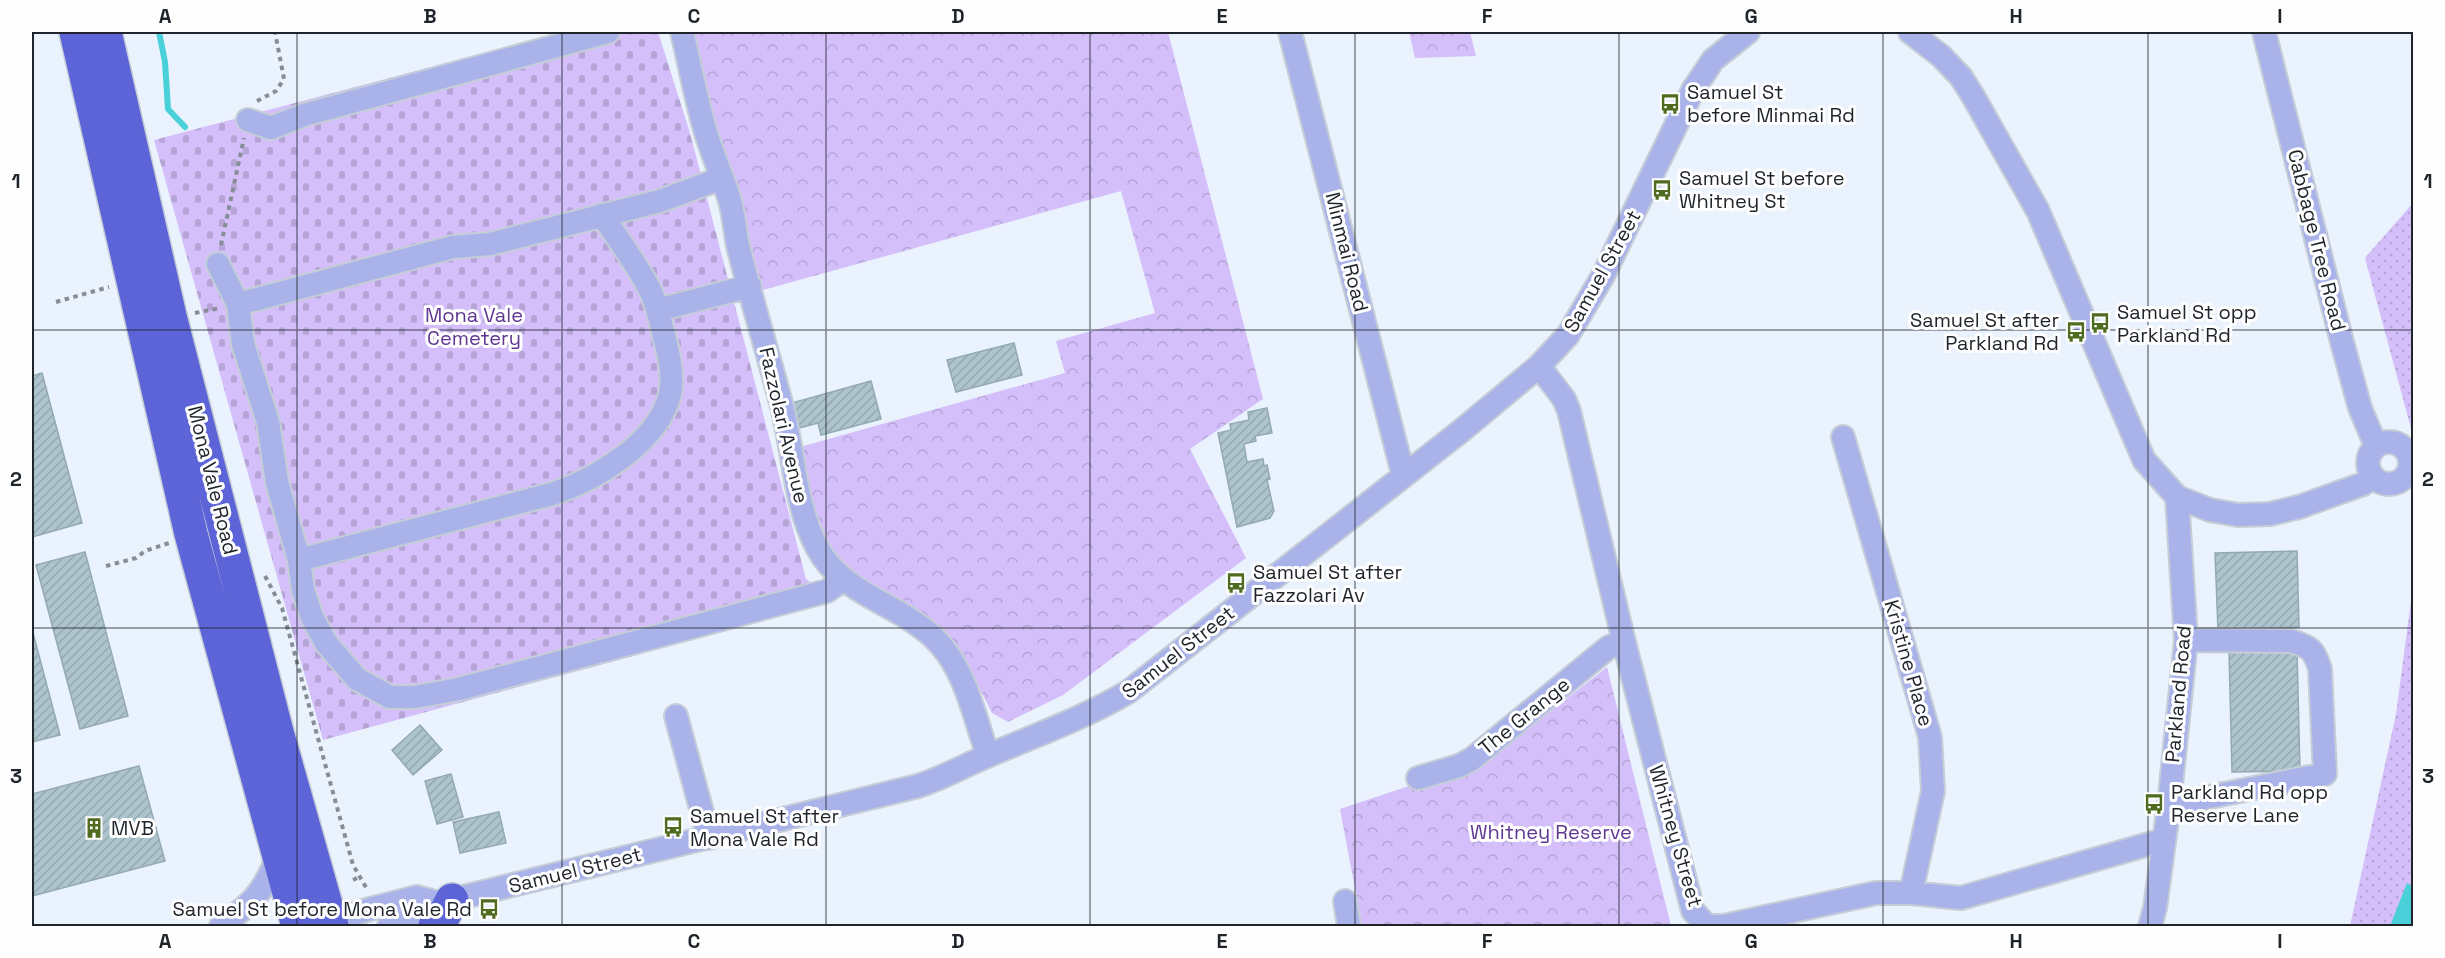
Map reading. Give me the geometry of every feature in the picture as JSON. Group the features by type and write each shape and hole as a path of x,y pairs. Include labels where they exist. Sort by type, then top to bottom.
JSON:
{"highway":[{"name":"Mona Vale Road","path":"76,32 191,534 298,927"},
{"name":"Mona Vale Road","path":"105,32 170,316 326,925"}],"street":[{"path":"248,120 271,128 304,115 608,32"},
{"name":"Fazzolari Avenue","path":"682,32 706,133 730,203 738,246 785,418 808,529 818,549 833,570 853,588 921,627 940,645 957,670 968,693 988,755"},
{"name":"Minmai Road","path":"1290,32 1403,474"},
{"name":"Samuel Street","path":"442,910 709,838 938,780 988,755 1083,716 1128,692 1403,474 1461,431 1539,366 1568,335 1586,309 1705,70 1718,55 1745,32"},
{"path":"1910,32 1954,69 1973,96 2038,211 2144,460 2177,497 2210,510 2238,515 2270,514 2299,507 2373,477"},
{"name":"Cabbage Tree Road","path":"2264,32 2342,342 2360,408 2376,446"},
{"path":"238,304 453,247 490,244 660,201 722,178"},
{"path":"299,560 579,485 603,472 631,451 648,433 663,411 670,393 670,358 650,288 602,215"},
{"path":"218,264 238,304 243,344 268,422 277,482 299,560 303,590 312,617 326,643 357,679 390,697 415,697 481,683 826,591 844,579"},
{"path":"658,310 750,285"},
{"name":"Whitney Street","path":"1539,366 1564,399 1569,411 1624,642 1693,910 1707,926 1724,927 1876,893 1911,893 1961,898 2163,840"},
{"name":"Kristine Place","path":"1843,437 1930,737 1933,791 1911,893"},
{"path":"2389,442 2396,443 2411,458 2408,472 2398,482 2385,484 2373,477 2368,461 2376,446 2389,442"},
{"name":"Parkland Road","path":"2150,927 2155,908 2169,804 2186,640 2177,497"},
{"path":"2169,804 2325,774 2320,669 2316,655 2307,646 2291,641 2186,640"},
{"name":"The Grange","path":"1418,778 1459,766 1472,759 1609,647 1624,642"},
{"path":"676,716 709,838"},
{"path":"221,927 249,906 266,886 278,857"},
{"path":"326,925 370,909 417,897 442,910"},
{"path":"1345,902 1350,927"},
{"path":"389,927 442,910"}],"path":[{"path":"218,264 248,120 254,102 276,91 284,79 275,32"},
{"path":"56,302 116,285"},
{"path":"190,314 238,304"},
{"path":"105,566 136,558 145,551 176,541"},
{"path":"259,567 282,609 347,843 359,878 367,887"},
{"path":"353,880 359,878"}],"green space":[{"name":"Mona Vale Cemetery","path":"564,32 658,32 690,133 806,579 836,601 323,740 154,140"},
{"path":"689,32 1168,32 1263,399 1190,449 1246,558 1063,695 1008,722 992,713 964,658 936,628 840,566 817,523 800,447 1065,373 1056,341 1155,313 1121,191 756,292"},
{"path":"1409,32 1470,32 1476,56 1415,58"},
{"path":"2413,203 2413,436 2365,258"},
{"path":"2413,586 2413,926 2350,926 2396,714"},
{"name":"Whitney Reserve","path":"1607,667 1671,926 1362,926 1340,809 1490,759"}],"water":[{"path":"2407,883 2413,887 2413,926 2390,926"}],"building":[{"path":"1014,343 1022,375 956,392 947,360"},
{"path":"42,373 82,523 32,537 32,376"},
{"path":"871,381 881,419 821,435 818,423 799,428 792,403"},
{"path":"1267,408 1272,433 1255,436 1256,441 1244,444 1247,462 1263,459 1264,466 1267,465 1270,479 1267,480 1274,511 1270,518 1237,527 1218,433 1231,430 1230,424 1249,420 1248,412"},
{"path":"2297,551 2299,627 2218,630 2215,553"},
{"path":"85,552 128,716 80,729 36,565"},
{"path":"32,629 60,735 32,742"},
{"path":"2297,650 2300,771 2232,772 2229,651"},
{"path":"420,725 442,750 413,775 392,750"},
{"name":"MVB","path":"139,766 165,861 32,896 32,794"},
{"path":"451,774 463,817 437,824 425,781"},
{"path":"499,812 506,843 460,853 453,822"}],"waterway":[{"path":"159,32 165,62 168,109 185,127"}],"place":[{"name":"Samuel St before Minmai Rd","path":"1670,104"},
{"name":"Samuel St before Whitney St","path":"1662,190"},
{"name":"Samuel St opp Parkland Rd","path":"2100,323"},
{"name":"Samuel St after Parkland Rd","path":"2076,332"},
{"name":"Samuel St after Fazzolari Av","path":"1236,583"},
{"name":"Parkland Rd opp Reserve Lane","path":"2154,804"},
{"name":"Samuel St after Mona Vale Rd","path":"673,827"},
{"name":"MVB","path":"94,828"},
{"name":"Samuel St before Mona Vale Rd","path":"489,909"}]}
